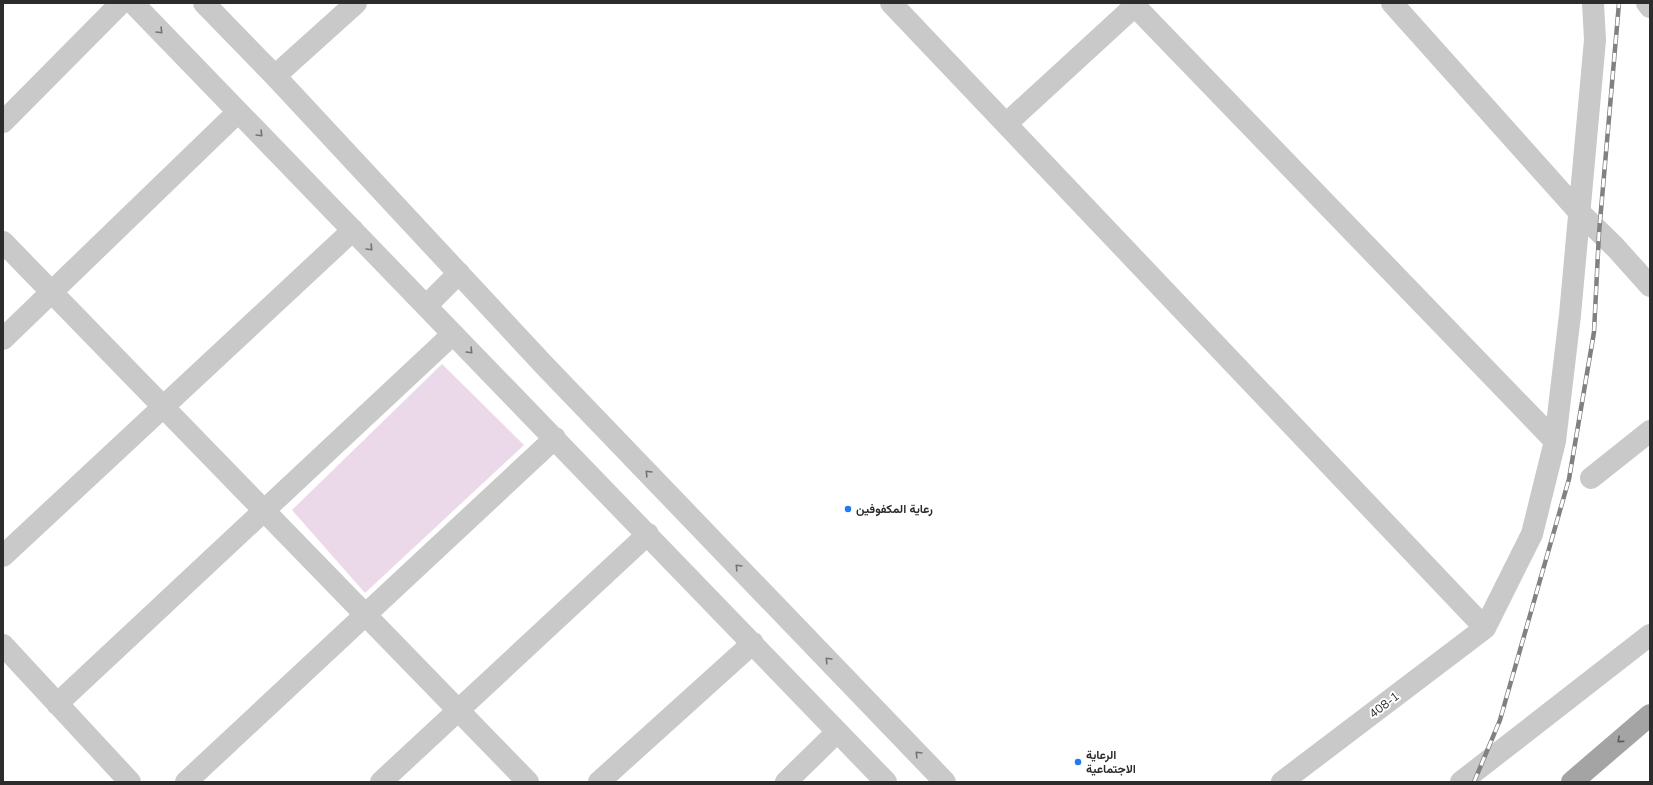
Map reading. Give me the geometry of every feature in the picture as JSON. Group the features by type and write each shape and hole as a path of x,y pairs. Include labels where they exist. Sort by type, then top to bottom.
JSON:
{"main road":[{"path":"1572,782 1650,715"}],"street":[{"path":"3,122 121,3"},
{"path":"133,3 648,534 886,782"},
{"path":"204,3 275,76 544,366 945,782"},
{"path":"275,76 356,3"},
{"path":"891,3 1485,628 1532,534 1555,441 1570,315 1595,40 1593,3"},
{"path":"1392,3 1579,212 1615,247 1650,286"},
{"path":"1647,3 1650,7"},
{"path":"1006,124 1137,5 1555,441"},
{"path":"3,339 238,112"},
{"path":"3,556 353,230"},
{"path":"3,242 528,782"},
{"path":"426,306 459,273"},
{"path":"58,704 454,334"},
{"path":"1591,478 1650,431"},
{"path":"186,782 555,438"},
{"path":"381,782 648,534"},
{"name":"408-1","path":"1282,782 1485,628"},
{"path":"1461,782 1650,635"},
{"path":"599,782 753,643"},
{"path":"3,645 130,782"},
{"path":"786,782 837,732"}],"shaded area":[{"path":"442,364 524,445 365,593 292,510"}],"railway":[{"path":"1474,782 1500,720 1569,479 1594,332 1599,233 1619,3"}],"place":[{"name":"رعاية المكفوفين","path":"848,509"},
{"name":"الرعاية الاجتماعية","path":"1078,762"}]}
